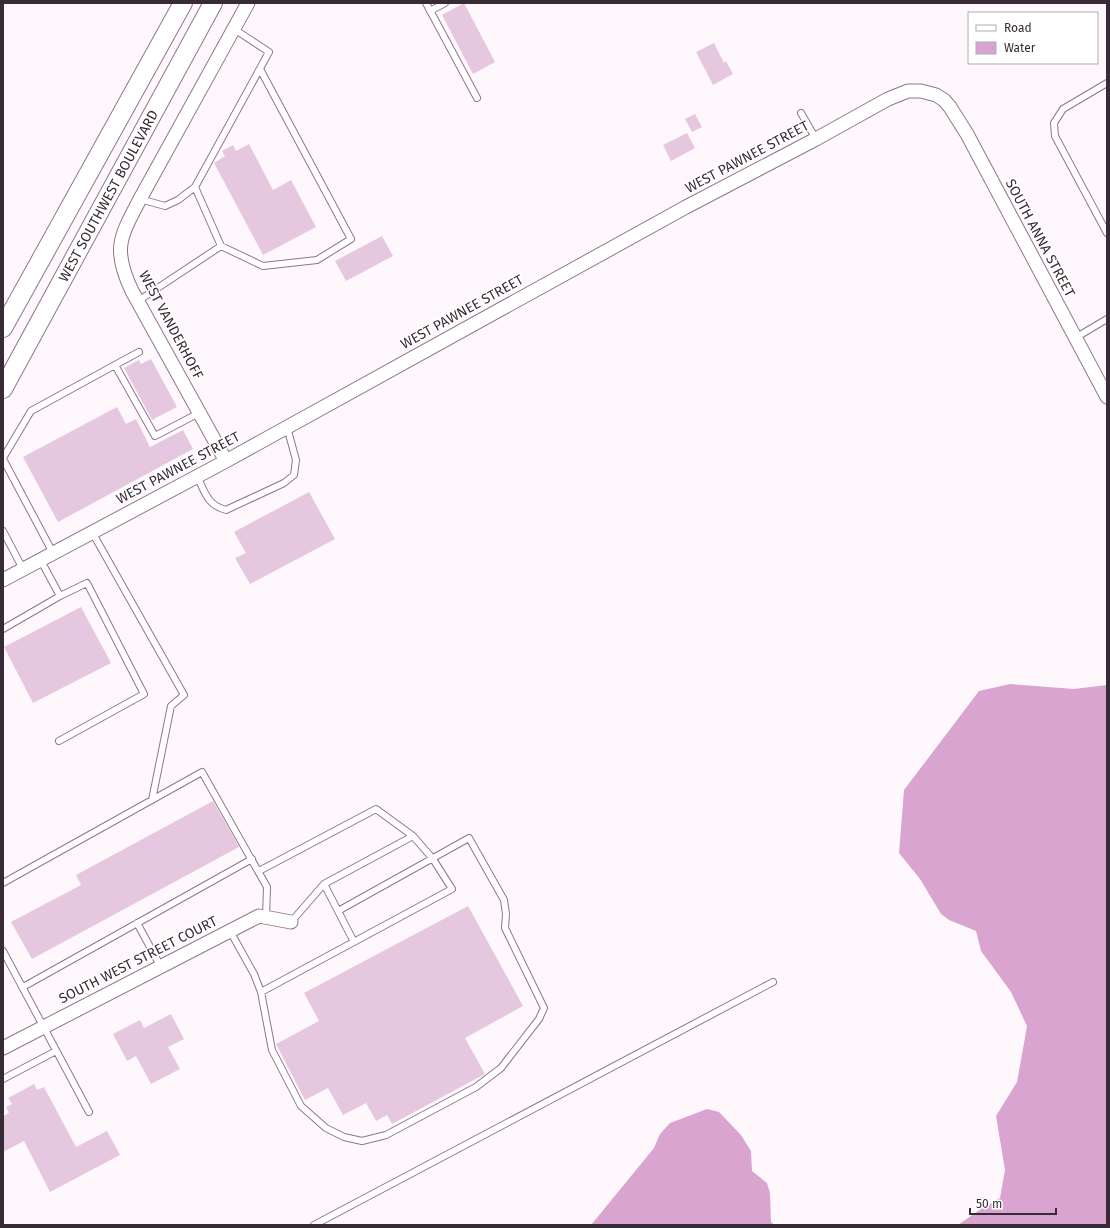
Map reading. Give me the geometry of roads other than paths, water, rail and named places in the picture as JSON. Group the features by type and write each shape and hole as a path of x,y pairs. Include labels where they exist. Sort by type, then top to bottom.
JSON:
{"main road":[{"name":"WEST SOUTHWEST BOULEVARD","path":"3,328 182,3"},
{"name":"WEST SOUTHWEST BOULEVARD","path":"3,388 213,3"}],"street":[{"name":"WEST VANDERHOFF","path":"226,461 126,278 120,246 125,228 140,198 248,3"},
{"name":"WEST PAWNEE STREET","path":"3,580 226,461 686,207 816,139 888,98 908,91 921,91 940,97"},
{"name":"SOUTH ANNA STREET","path":"940,97 950,107 966,134 1107,397"},
{"name":"SOUTH WEST STREET COURT","path":"3,1048 259,916 291,922"}],"lane":[{"path":"426,3 477,98"},
{"path":"430,11 445,3"},
{"path":"140,198 165,206 178,200 196,188 269,52 234,29"},
{"path":"196,188 221,246 263,266 317,260 351,239 260,69"},
{"path":"1107,83 1063,109 1054,123 1055,136 1107,233"},
{"path":"801,112 816,139"},
{"path":"138,301 221,246"},
{"path":"1075,338 1107,319"},
{"path":"52,553 3,458 31,411 140,352"},
{"path":"115,365 155,436 199,413"},
{"path":"197,476 209,500 217,508 226,510 284,483 294,475 296,460 287,427"},
{"path":"3,531 23,569"},
{"path":"92,532 184,695 171,706 152,800"},
{"path":"40,559 60,596"},
{"path":"3,629 60,596 87,583 144,694 59,741"},
{"path":"3,883 202,772 267,887 266,918"},
{"path":"259,871 376,809 413,836 433,859 452,889 261,992"},
{"path":"291,922 324,884 413,836"},
{"path":"230,931 254,974 261,992 272,1050 301,1106 326,1128 344,1137 362,1141 386,1135 476,1087 501,1068 539,1019 544,1008 505,928 506,914 504,900 469,838 338,911"},
{"path":"23,987 252,859"},
{"path":"324,884 354,942"},
{"path":"137,923 161,967"},
{"path":"3,951 89,1112"},
{"path":"314,1225 773,982"},
{"path":"3,1079 56,1051"}],"water":[{"path":"1010,684 1074,689 1107,685 1107,1225 958,1225 1000,1198 1005,1170 996,1116 1017,1082 1027,1026 1011,992 981,951 976,931 949,920 941,914 920,879 899,853 904,790 979,691"},
{"path":"707,1109 719,1112 741,1135 751,1151 752,1171 767,1183 770,1193 771,1222 774,1225 591,1225 654,1148 660,1134 670,1123"}]}
